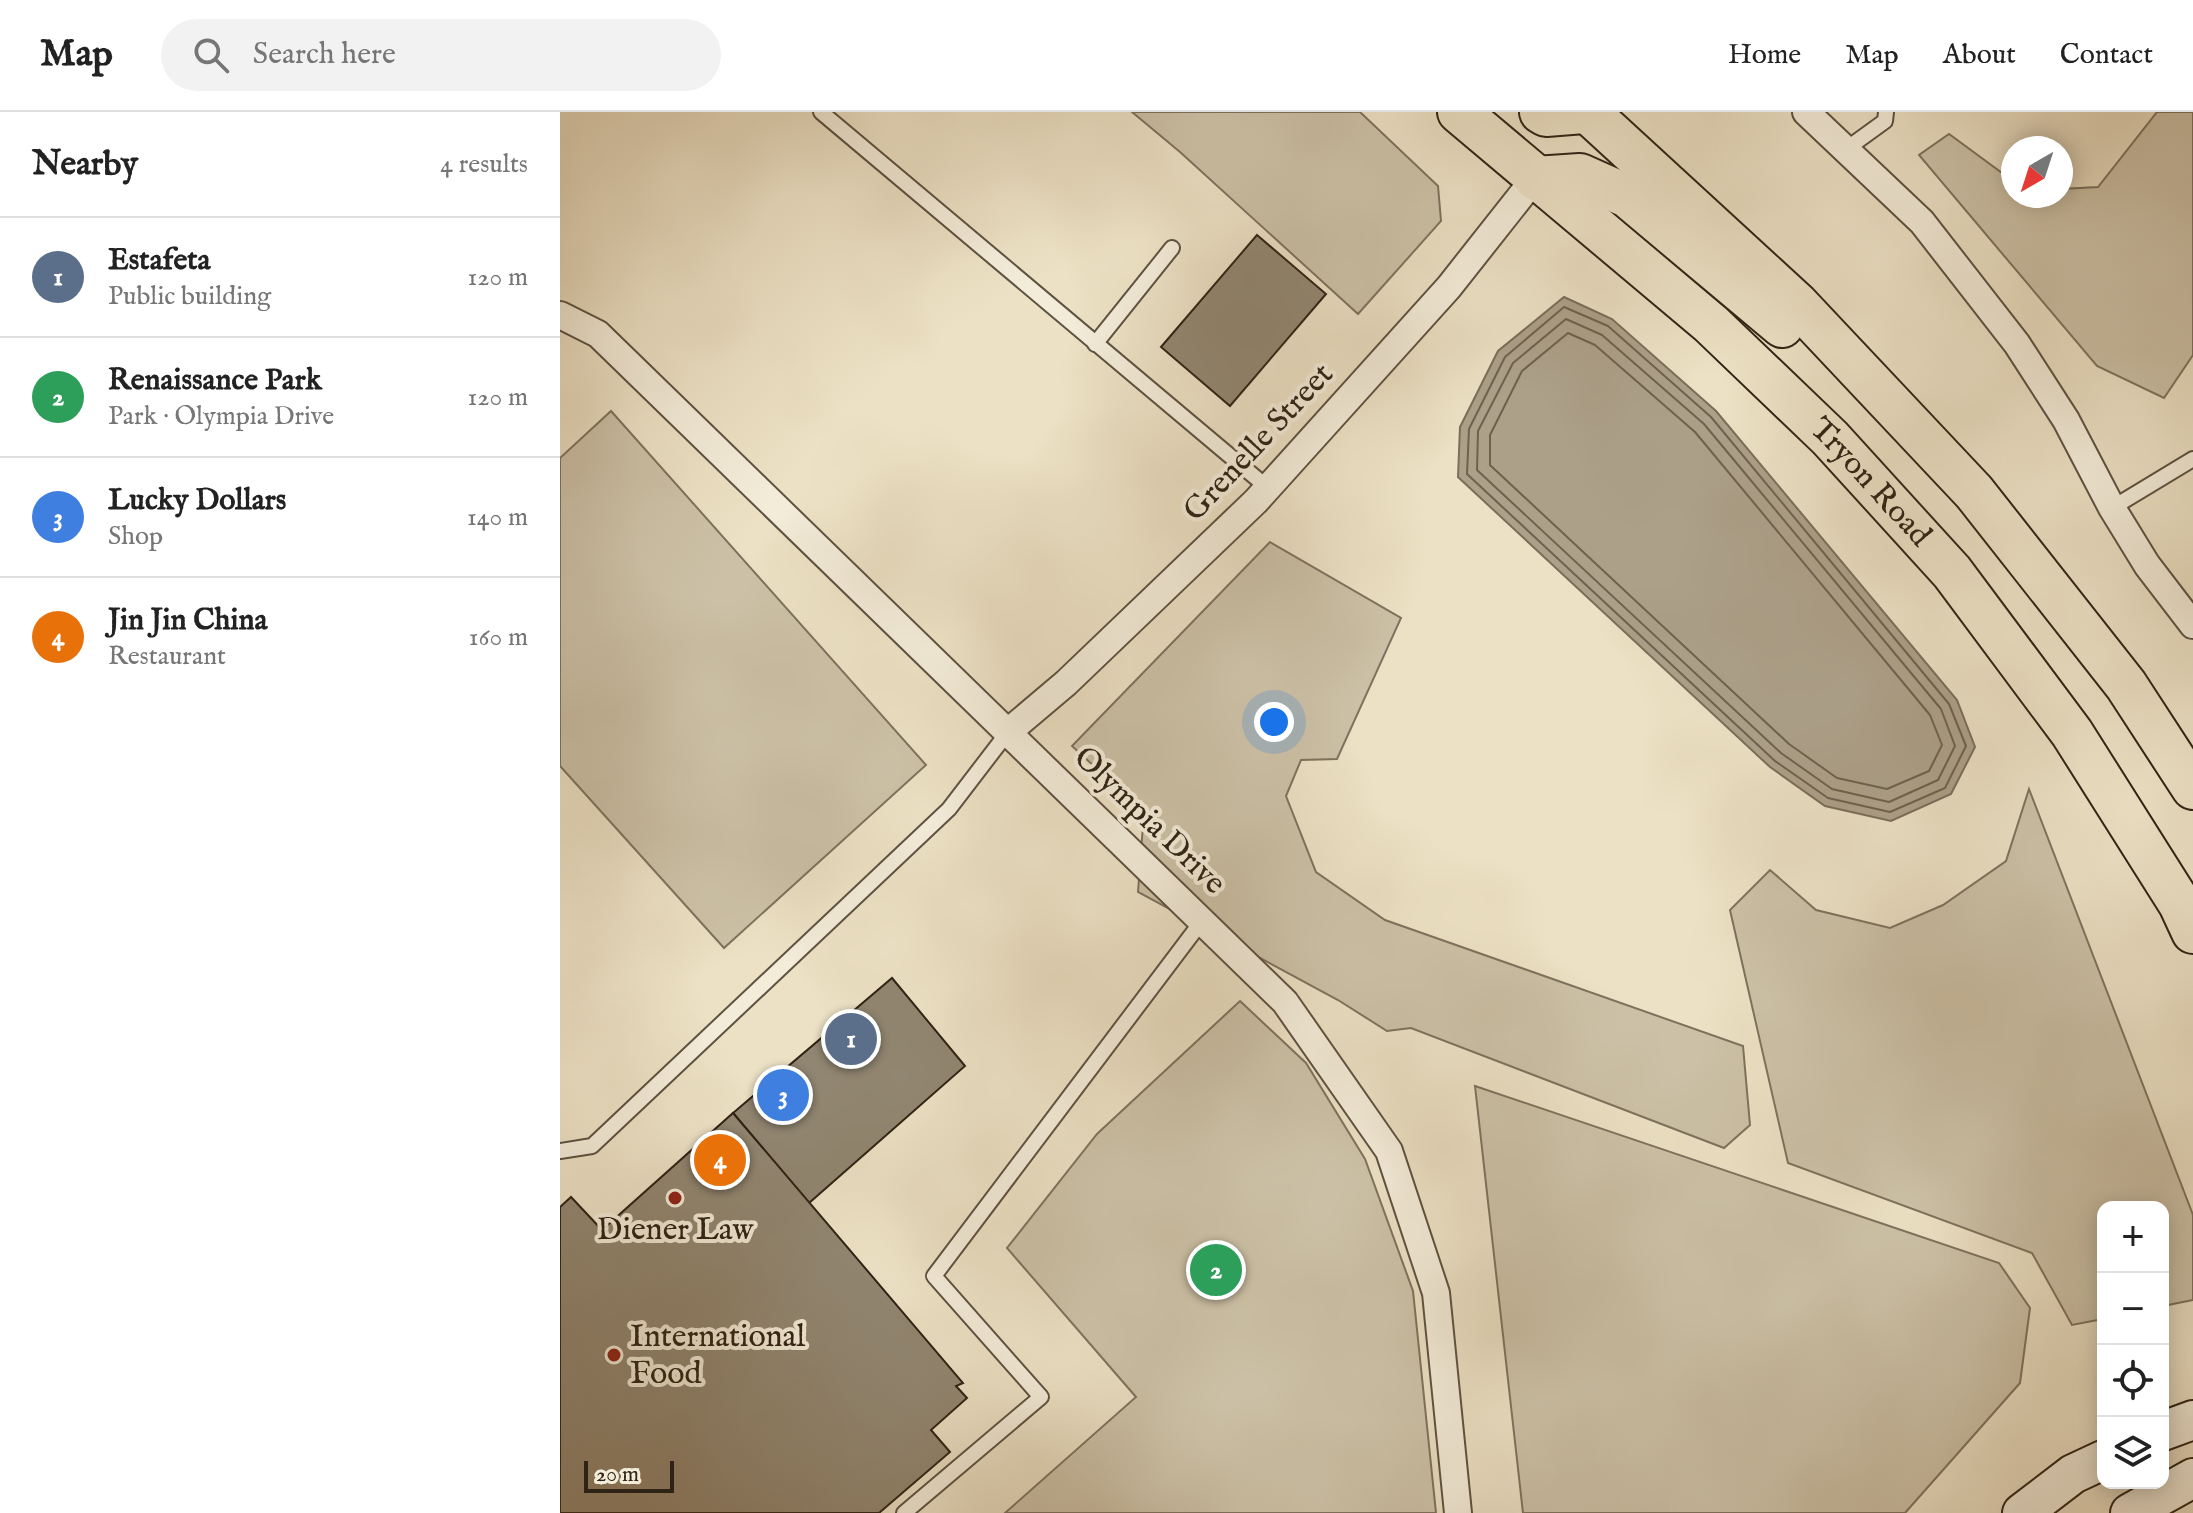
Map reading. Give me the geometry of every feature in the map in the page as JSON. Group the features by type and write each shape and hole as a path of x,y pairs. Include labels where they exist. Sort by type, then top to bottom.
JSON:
{"main road":[{"name":"Tryon Road","path":"1459,112 1711,324 1830,438 1952,572 2072,733 2180,904 2193,932"},
{"path":"1541,112 1546,115 1586,112 1797,304 1974,492 2126,685 2193,788"},
{"path":"1535,178 1580,175 1627,196 1832,369 1941,456"}],"street":[{"path":"1806,112 1922,222 2017,344 2066,420 2112,508 2147,565 2193,625"},
{"name":"Grenelle Street","path":"1008,732 1066,683 1268,488 1449,287 1535,178"},
{"name":"Olympia Drive","path":"560,315 598,334 1285,1002 1389,1151 1436,1293 1458,1513"},
{"path":"2169,1429 2193,1420"},
{"path":"2022,1513 2073,1474 2097,1463"},
{"path":"2130,1513 2193,1478"}],"lane":[{"path":"821,112 1268,488"},
{"path":"1845,150 1885,121 1886,112"},
{"path":"1095,344 1172,248"},
{"path":"2112,508 2193,459"},
{"path":"560,1151 592,1146 949,809 1008,732"},
{"path":"904,1513 1041,1397 934,1276 1202,921"}],"shaded area":[{"path":"1132,112 1360,112 1438,186 1441,221 1358,314"},
{"path":"2157,112 2193,112 2193,355 2164,398 2097,366 1919,155 1949,134 2001,172 2001,208 2073,208 2073,188 2098,187"},
{"path":"611,411 926,765 724,948 560,766 560,458"},
{"path":"1270,542 1401,618 1337,759 1301,760 1286,796 1316,872 1385,920 1743,1046 1750,1125 1724,1148 1411,1028 1387,1031 1338,1000 1138,892 1144,812 1072,746"},
{"path":"2029,789 2193,1215 2193,1300 2169,1305 2169,1201 2097,1201 2097,1320 2072,1325 2032,1253 1788,1163 1730,910 1770,870 1816,910 1890,928 1943,905 2006,861"},
{"path":"1240,1001 1306,1063 1365,1159 1413,1291 1436,1513 1005,1513 1136,1397 1007,1248 1097,1134"},
{"path":"1475,1086 1999,1263 2030,1308 2020,1383 1905,1513 1523,1513"}],"water":[{"path":"1564,297 1612,319 1716,411 1957,700 1975,747 1951,794 1891,821 1825,806 1770,767 1458,477 1460,427 1498,351"}],"building":[{"path":"1257,235 1326,294 1230,406 1161,347"},
{"path":"892,978 965,1066 809,1203 733,1113"},
{"path":"733,1113 963,1383 956,1386 967,1398 931,1430 950,1452 879,1513 560,1513 560,1207 571,1197 602,1230"}],"place":[{"name":"Estafeta","path":"851,1039"},
{"name":"Lucky Dollars","path":"783,1095"},
{"name":"Jin Jin China","path":"720,1160"},
{"name":"Diener Law","path":"675,1198"},
{"name":"Renaissance Park","path":"1216,1270"},
{"name":"International Food","path":"614,1355"}]}
